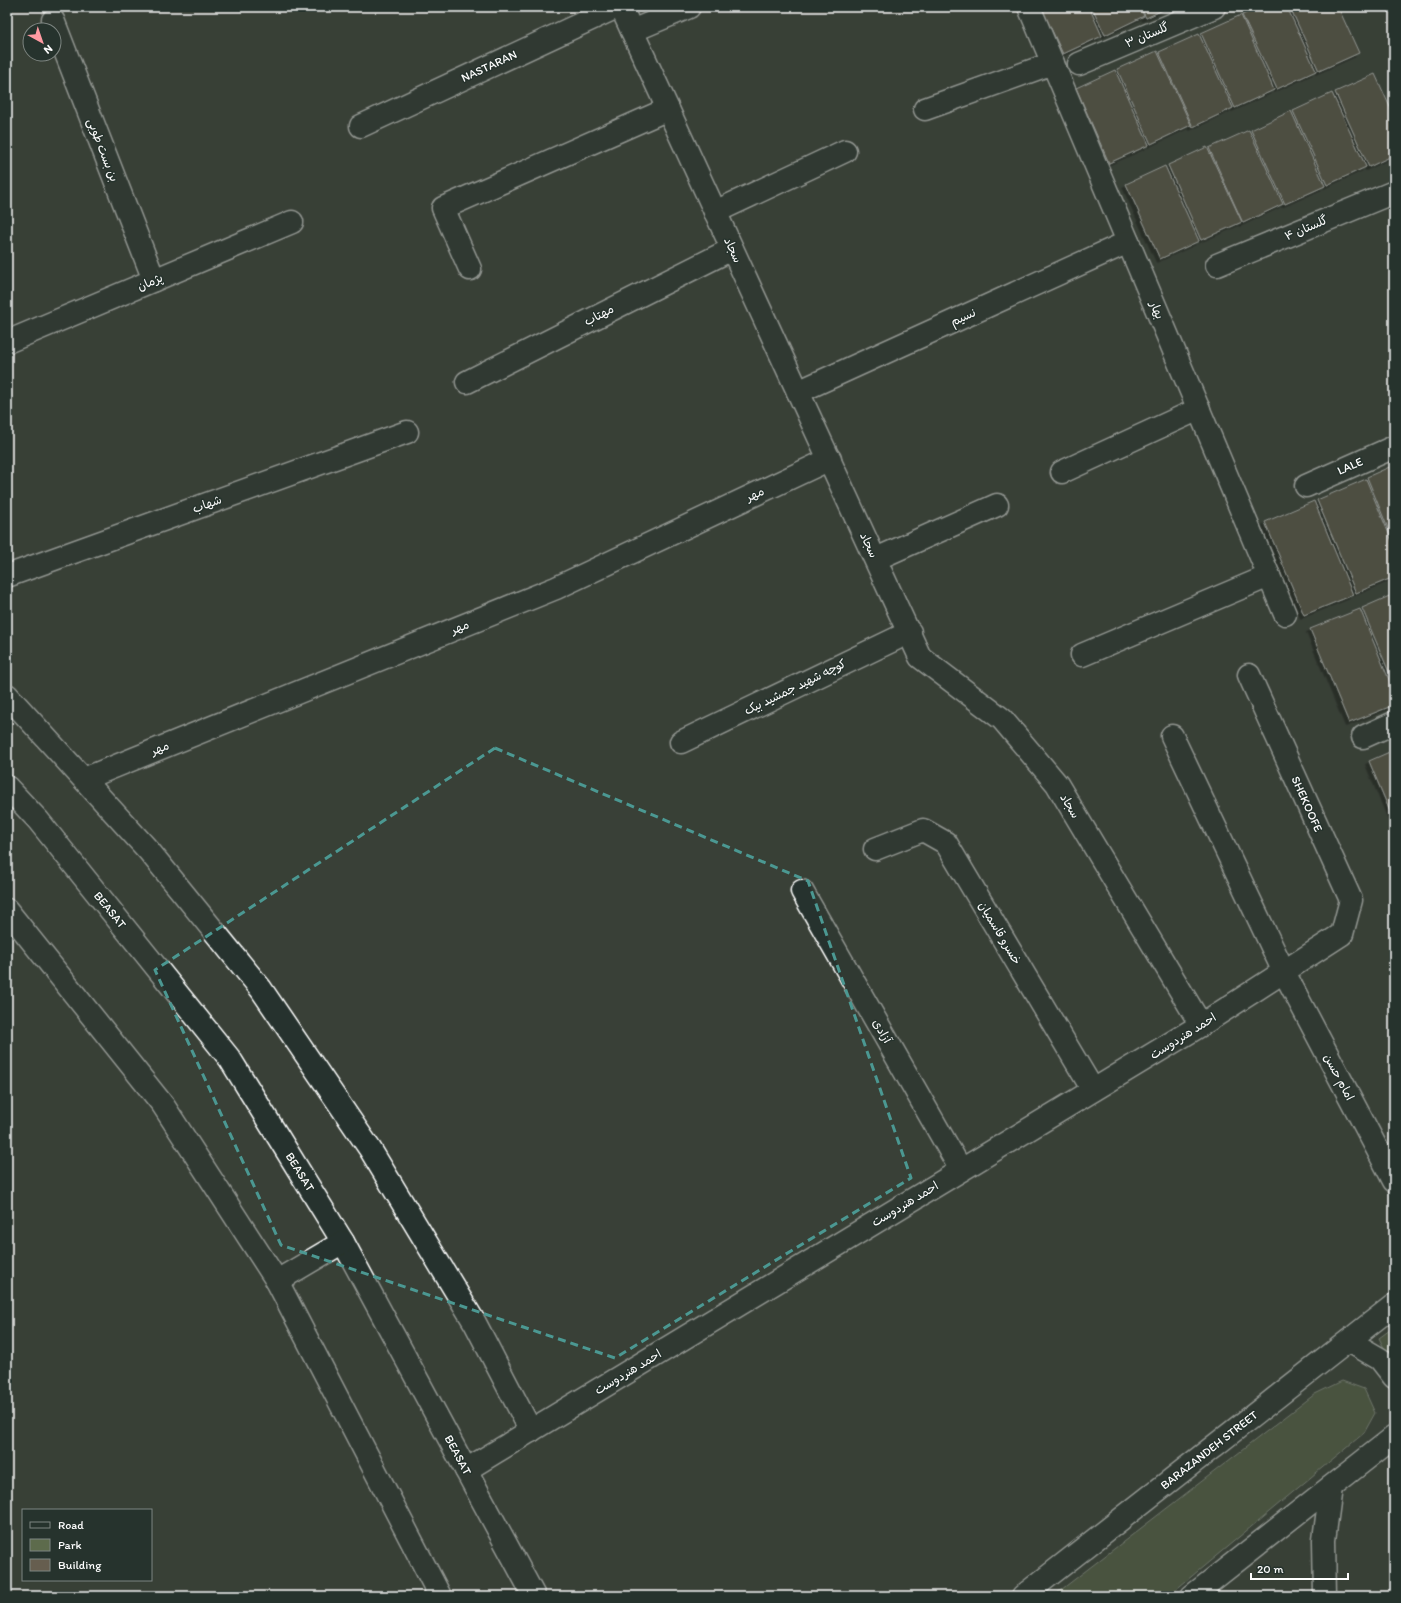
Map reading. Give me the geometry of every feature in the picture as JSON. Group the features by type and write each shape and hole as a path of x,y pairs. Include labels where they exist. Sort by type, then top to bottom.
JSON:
{"street":[{"name":"NASTARAN","path":"361,126 617,7"},
{"name":"سجاد","path":"621,7 910,632 920,657 1002,719 1057,784 1201,1025"},
{"path":"632,30 689,7"},
{"name":"بهار","path":"1029,7 1285,614"},
{"name":"گلستان ۳","path":"1079,64 1214,7"},
{"name":"بن بست طوبی","path":"53,20 154,280"},
{"path":"925,109 1053,63"},
{"path":"470,269 443,208 668,109"},
{"path":"715,212 845,151"},
{"name":"گلستان ۴","path":"1217,265 1394,192"},
{"name":"پژمان","path":"7,342 292,222"},
{"name":"نسیم","path":"798,392 1128,242"},
{"name":"مهتاب","path":"466,382 732,249"},
{"path":"1062,472 1199,410"},
{"name":"شهاب","path":"7,576 407,432"},
{"name":"LALE","path":"1306,486 1394,447"},
{"name":"مهر","path":"84,779 556,588 830,459"},
{"path":"876,559 997,505"},
{"path":"1082,656 1269,576"},
{"name":"کوچه شهید جمشید بیک","path":"681,742 910,632"},
{"name":"SHEKOOFE","path":"1249,675 1351,900 1342,934"},
{"path":"7,695 149,851 261,989 370,1149 475,1323 531,1431"},
{"path":"1363,736 1394,723"},
{"name":"امام حسن","path":"1172,736 1284,972 1394,1181"},
{"name":"BEASAT","path":"7,787 38,820 230,1059 343,1242 534,1596"},
{"name":"خسرو قاسمیان","path":"875,849 923,830 946,843 1093,1090"},
{"name":"آزادی","path":"802,891 961,1170"},
{"path":"7,910 163,1105 277,1280 440,1596"},
{"name":"احمد هنردوست","path":"466,1470 1201,1025 1342,934"},
{"path":"277,1280 343,1242"},
{"name":"BARAZANDEH STREET","path":"1023,1596 1394,1305"},
{"path":"1348,1341 1380,1359 1394,1376"},
{"path":"1197,1595 1394,1437"},
{"path":"1325,1596 1324,1540 1330,1487"}],"highlighted area":[{"path":"495,748 808,881 911,1178 615,1358 281,1245 155,970"}],"green space":[{"path":"1394,1327 1394,1368 1379,1338"},
{"path":"1342,1381 1364,1389 1375,1413 1364,1433 1168,1596 1053,1596 1315,1394"}],"building":[{"path":"1041,7 1089,7 1102,36 1063,54"},
{"path":"1092,7 1140,7 1144,16 1105,35"},
{"path":"1141,7 1169,7 1146,18"},
{"path":"1259,7 1287,7 1316,71 1277,89 1242,15"},
{"path":"1290,7 1338,7 1359,53 1319,71"},
{"path":"1241,15 1274,90 1235,108 1201,33"},
{"path":"1199,34 1233,108 1193,127 1159,52"},
{"path":"1157,51 1191,125 1151,144 1117,69"},
{"path":"1115,70 1149,145 1109,163 1076,88"},
{"path":"1375,74 1394,116 1394,155 1369,167 1335,92"},
{"path":"1332,93 1366,167 1327,185 1293,111"},
{"path":"1291,111 1325,186 1285,204 1251,130"},
{"path":"1249,130 1283,204 1243,223 1209,148"},
{"path":"1207,147 1242,222 1201,240 1168,165"},
{"path":"1165,166 1199,241 1160,259 1126,184"},
{"path":"1394,465 1394,543 1367,477"},
{"path":"1366,479 1394,546 1394,577 1356,593 1317,500"},
{"path":"1314,501 1353,595 1304,615 1265,522"},
{"path":"1394,594 1394,684 1362,608"},
{"path":"1360,609 1394,692 1394,705 1349,723 1310,629"},
{"path":"1394,750 1394,821 1369,761"}]}
